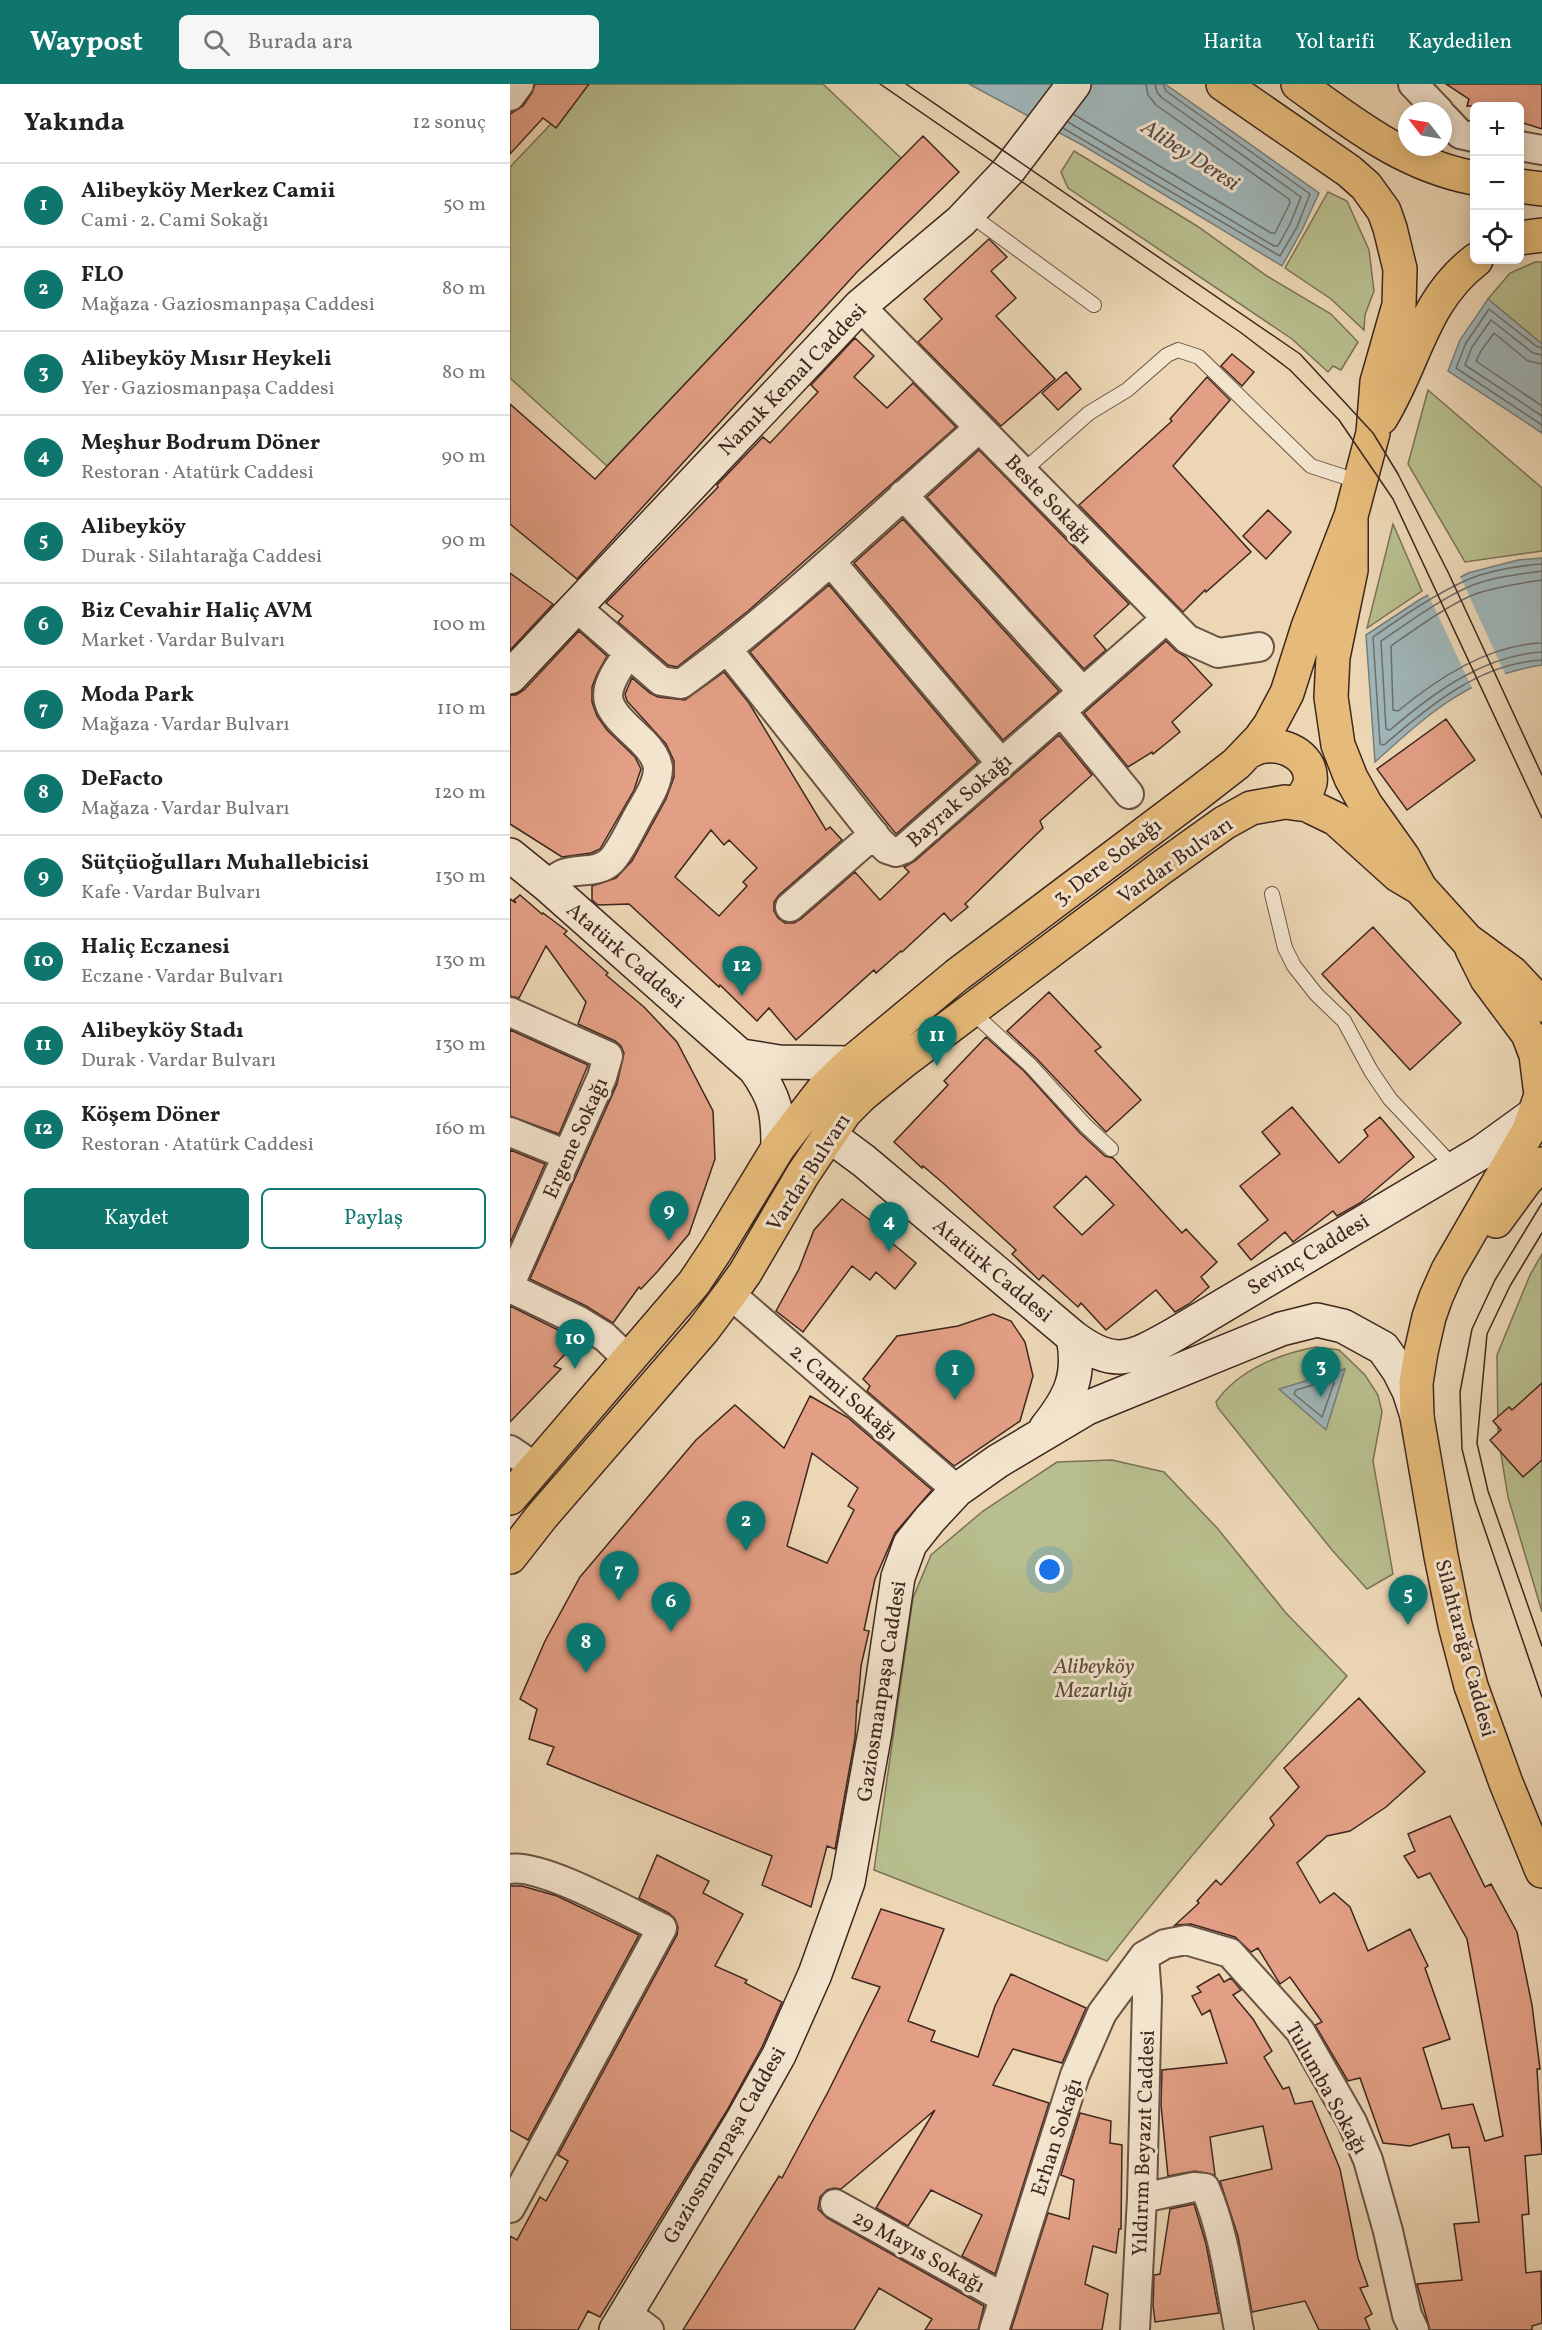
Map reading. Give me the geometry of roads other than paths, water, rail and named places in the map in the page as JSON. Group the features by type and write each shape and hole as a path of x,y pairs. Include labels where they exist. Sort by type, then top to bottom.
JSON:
{"main road":[{"name":"Namık Kemal Caddesi","path":"510,677 860,306 968,213 1018,159 1074,84"},
{"path":"1223,84 1349,171 1366,186 1383,211 1390,228 1400,269 1399,305 1377,382 1373,433 1351,516 1351,570 1333,657 1331,697 1338,746 1351,778 1366,805 1392,839 1420,888 1467,940 1512,973 1542,1005"},
{"path":"1298,84 1368,133 1408,157 1445,172 1470,177"},
{"path":"1524,187 1542,189"},
{"path":"1524,237 1542,235"},
{"path":"1373,433 1393,399 1429,314 1461,271 1471,264"},
{"name":"3. Dere Sokağı","path":"778,1148 813,1101 851,1063 957,975 1196,795 1248,752 1270,725 1287,693 1308,627 1351,516"},
{"path":"1248,752 1264,746 1280,746 1289,748 1302,757 1310,782 1306,793 1298,803"},
{"name":"Vardar Bulvarı","path":"510,1557 542,1516 703,1330 730,1294 829,1135 862,1095 970,1011 1224,823 1251,808 1285,802 1307,805 1336,819 1398,874 1420,888"},
{"name":"Atatürk Caddesi","path":"510,855 755,1069 774,1099 778,1148"},
{"name":"Silahtarağa Caddesi","path":"1467,940 1487,979 1528,1034 1536,1054 1541,1095 1528,1130 1448,1270 1429,1317 1416,1383 1417,1417 1455,1625 1472,1686 1542,1871"},
{"path":"742,1056 779,1062 851,1063 905,1060"},
{"name":"Sevinç Caddesi","path":"1073,1337 1096,1353 1112,1357 1128,1357 1147,1350 1455,1168 1510,1133 1536,1113"},
{"path":"759,1180 797,1169 829,1135"},
{"name":"Atatürk Caddesi","path":"829,1135 864,1161 1073,1337"},
{"name":"Vardar Bulvarı","path":"510,1498 523,1458 628,1359 694,1283 778,1148"},
{"path":"1425,1333 1443,1320 1503,1209 1542,1164"},
{"name":"Gaziosmanpaşa Caddesi","path":"630,2324 778,2055 815,1974 848,1882 872,1752 898,1577 910,1544 957,1490 1042,1434 1087,1408 1281,1329 1317,1320 1343,1326 1383,1348 1409,1391 1417,1417"},
{"path":"1042,1434 1064,1406 1072,1386 1077,1356 1073,1337"}],"street":[{"path":"510,96 519,84"},
{"path":"1413,84 1430,102"},
{"path":"1452,126 1460,134 1470,136"},
{"path":"1524,147 1542,150"},
{"name":"Beste Sokağı","path":"860,306 1187,639 1218,653 1259,647"},
{"path":"576,607 661,681 681,684 727,649 831,562 980,428"},
{"path":"903,495 1083,692"},
{"path":"831,562 1001,763"},
{"name":"Bayrak Sokağı","path":"727,649 874,834 887,849 896,852 904,849 1166,619"},
{"path":"547,885 563,874 592,870 610,862 655,784 658,767 655,758 648,747 610,709 608,689 614,674 628,654"},
{"path":"1062,712 1129,794"},
{"path":"790,907 874,834"},
{"name":"Ergene Sokağı","path":"510,1012 608,1056 602,1077 510,1286"},
{"path":"510,1132 567,1155"},
{"path":"510,1286 579,1321 605,1338 628,1359"},
{"name":"2. Cami Sokağı","path":"730,1294 957,1490"},
{"path":"510,1869 520,1867 537,1871 586,1891 662,1928 510,2208"},
{"name":"Tulumba Sokağı","path":"1144,1956 1165,1944 1186,1940 1230,1953 1300,2031 1352,2122 1368,2160 1388,2231 1407,2315 1414,2330"},
{"name":"Yıldırım Beyazıt Caddesi","path":"1135,2330 1142,2198 1147,1998 1144,1956"},
{"name":"Erhan Sokağı","path":"994,2330 1075,2075 1102,2013 1144,1956"},
{"path":"1142,2198 1194,2187 1205,2188 1228,2272 1239,2330"},
{"name":"29 Mayıs Sokağı","path":"835,2204 1004,2298"}],"lane":[{"path":"968,213 1094,305"},
{"path":"1022,472 1089,413 1127,390 1167,355 1178,351 1199,357 1311,466 1360,482"},
{"path":"1272,894 1285,948 1294,966 1316,994 1344,1021 1371,1071 1390,1099 1455,1168"},
{"path":"970,1011 1030,1065 1086,1126 1111,1149"}],"water":[{"name":"Alibey Deresi","path":"969,84 1165,84 1319,193 1282,266 1084,146"},
{"path":"1488,299 1542,344 1542,433 1448,371 1460,340"},
{"path":"1542,558 1542,665 1516,670 1471,688 1432,713 1375,762 1366,635 1419,600 1468,573 1518,560"},
{"path":"1345,1369 1326,1430 1279,1389"}],"tram line":[{"path":"880,84 1240,332 1290,370 1339,420 1393,499 1542,818"},
{"path":"906,84 1300,354 1373,433 1398,474 1448,572 1542,775"},
{"path":"1542,1203 1495,1280 1472,1329 1460,1392 1462,1449 1475,1501 1542,1697"},
{"path":"1542,1233 1510,1286 1487,1334 1477,1443 1488,1491 1542,1646"}],"place":[{"name":"Köşem Döner","path":"742,996"},
{"name":"Alibeyköy Stadı","path":"937,1066"},
{"name":"Sütçüoğulları Muhallebicisi","path":"669,1241"},
{"name":"Meşhur Bodrum Döner","path":"889,1252"},
{"name":"Haliç Eczanesi","path":"575,1369"},
{"name":"Alibeyköy Mısır Heykeli","path":"1321,1397"},
{"name":"Alibeyköy Merkez Camii","path":"955,1400"},
{"name":"FLO","path":"746,1551"},
{"name":"Moda Park","path":"619,1601"},
{"name":"Alibeyköy","path":"1408,1625"},
{"name":"Biz Cevahir Haliç AVM","path":"671,1632"},
{"name":"DeFacto","path":"586,1673"}],"park label":[{"name":"Alibeyköy Mezarlığı","path":"1094,1678"}]}
